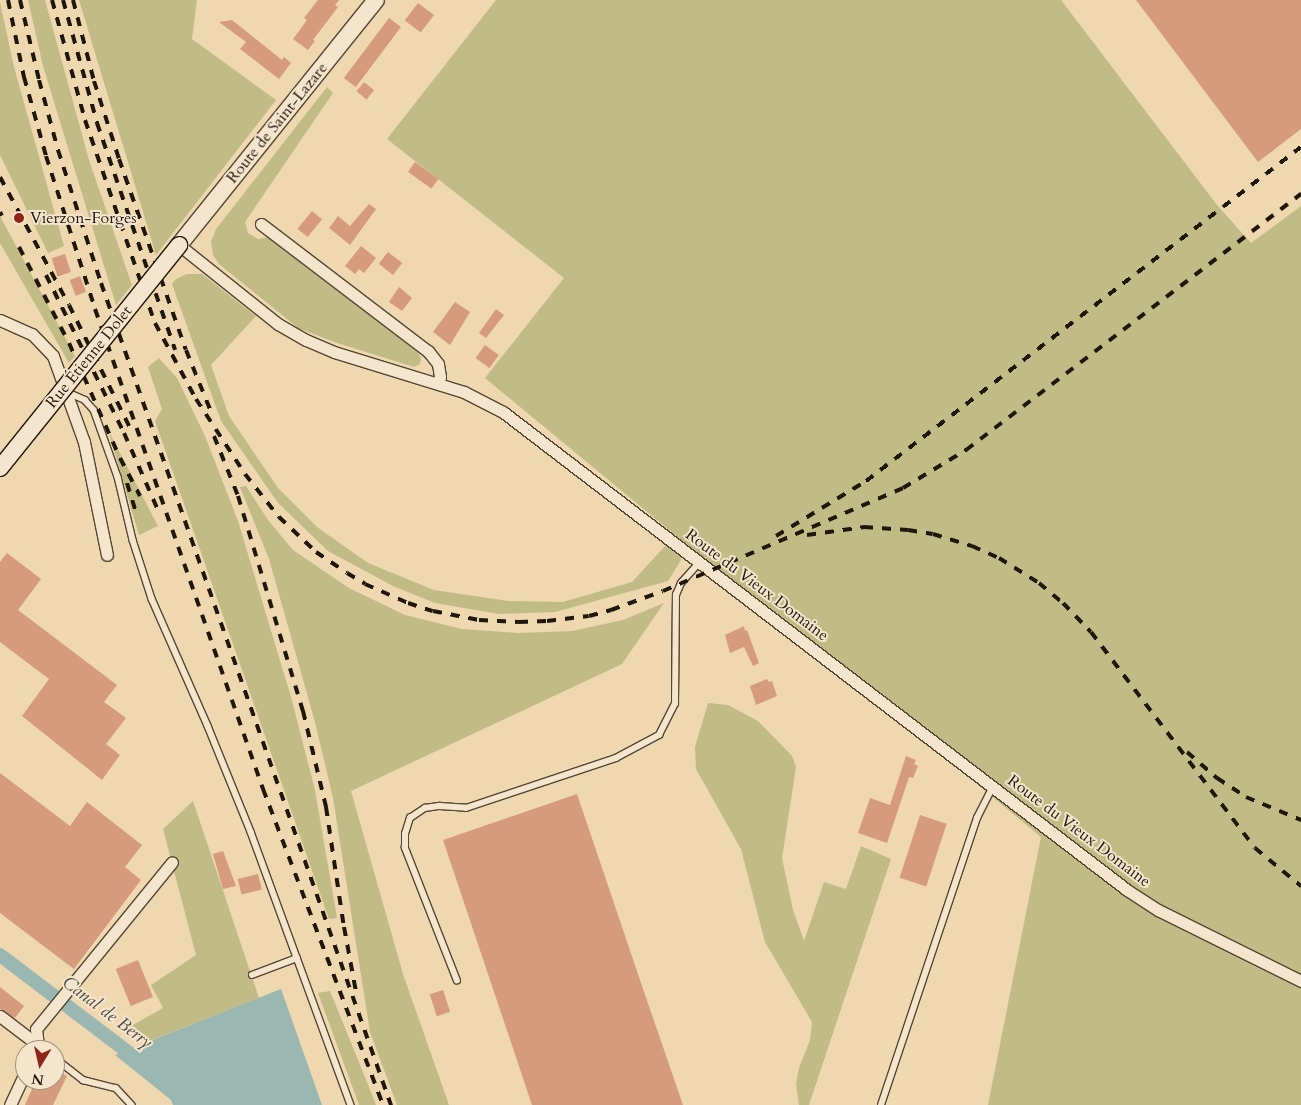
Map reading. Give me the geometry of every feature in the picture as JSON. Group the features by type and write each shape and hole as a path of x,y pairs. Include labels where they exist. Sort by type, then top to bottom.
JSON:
{"main road":[{"name":"Route de Saint-Lazare","path":"179,245 376,0"},
{"name":"Rue Étienne Dolet","path":"0,468 179,245"}],"street":[{"path":"262,224 428,351 438,364 440,377 438,383"},
{"name":"Route du Vieux Domaine","path":"179,245 278,324 306,340 334,352 464,392 503,412 1158,910 1301,981"},
{"path":"0,320 22,327 41,341 53,356 84,442 107,555"},
{"path":"38,1040 36,1029 172,862"},
{"path":"0,1016 30,1040"},
{"path":"10,1105 17,1090"}],"lane":[{"path":"67,392 85,400 94,410 118,477 133,540 152,599 229,779 351,1105"},
{"path":"457,981 405,848 405,834 410,818 425,808 440,806 466,808 616,758 659,735 675,704 676,595 681,583 700,562"},
{"path":"881,1105 977,818 994,787"},
{"path":"252,975 297,958"},
{"path":"65,1066 83,1080 116,1088 132,1105"}],"shaded area":[{"path":"28,0 45,0 89,160 132,285 116,305 43,66"},
{"path":"79,0 197,0 192,39 276,100 156,255"},
{"path":"496,0 1061,0 1217,205 1251,243 1301,206 1301,1105 988,1105 1041,837 485,378 564,278 387,139"},
{"path":"0,2 14,67 64,246 48,253 0,155"},
{"path":"327,87 333,93 245,222 248,233 258,239 268,237 282,244 418,353 421,358 420,364 414,367 334,342 298,328 219,264 213,255 211,242 216,229"},
{"path":"0,216 75,356 69,363 0,243"},
{"path":"187,274 202,274 256,316 211,365 229,416 278,488 317,527 368,563 434,590 508,601 563,602 632,582 666,545 679,553 681,560 668,581 555,612 499,614 435,603 393,586 328,551 278,503 221,421 172,284 176,279"},
{"path":"159,358 177,378 205,436 238,521 291,697 315,790 337,918 329,919 155,421 162,409 148,367"},
{"path":"108,430 158,526 139,535"},
{"path":"246,486 268,520 293,550 349,588 405,615 462,629 518,633 572,631 623,620 664,603 622,664 351,791 403,974 449,1105 397,1105 370,1032 333,798 315,722 269,559 240,487"},
{"path":"708,703 728,705 758,721 792,756 796,767 782,858 793,910 804,941 824,882 846,889 861,846 891,859 809,1105 799,1105 796,1084 799,1068 810,1040 812,1022 765,942 741,849 696,769 695,747"},
{"path":"193,801 259,998 147,1042 126,1029 163,1008 151,985 196,955 163,829"},
{"path":"330,991 376,1105 359,1105 318,993"}],"water":[{"path":"281,989 322,1105 173,1105 171,1100 115,1055"}],"building":[{"path":"318,0 339,0 335,5 338,7 313,40 315,41 308,50 293,39 307,20 304,18"},
{"path":"1136,0 1301,0 1301,129 1258,162"},
{"path":"418,3 434,15 421,33 405,21"},
{"path":"389,18 401,27 356,87 344,78"},
{"path":"232,20 282,60 284,57 291,63 279,79 240,49 246,42 219,22"},
{"path":"364,82 374,90 367,100 356,91"},
{"path":"415,162 438,179 431,189 408,172"},
{"path":"369,204 376,209 350,245 329,228 338,216 350,226"},
{"path":"312,211 322,219 308,237 298,229"},
{"path":"361,246 376,258 364,273 359,269 355,274 345,266"},
{"path":"388,252 402,263 393,275 379,264"},
{"path":"65,254 71,272 58,276 52,258"},
{"path":"80,276 86,292 76,296 70,280"},
{"path":"399,287 412,298 402,311 389,302"},
{"path":"455,302 470,312 450,345 433,332"},
{"path":"496,309 504,315 486,338 479,333"},
{"path":"485,345 499,355 489,368 476,358"},
{"path":"7,553 41,579 18,610 117,685 104,702 126,718 106,744 120,755 102,780 22,716 49,679 0,642 0,562"},
{"path":"744,626 759,663 753,666 744,647 730,653 725,635"},
{"path":"767,679 769,682 772,681 777,696 756,705 750,686"},
{"path":"906,756 916,760 914,764 918,766 913,778 909,777 887,843 858,833 870,798 890,805"},
{"path":"0,773 70,826 87,802 142,845 125,867 141,880 74,969 0,913"},
{"path":"577,794 683,1105 532,1105 443,840"},
{"path":"920,815 947,824 926,886 900,878"},
{"path":"223,851 236,886 223,889 213,854"},
{"path":"258,874 262,890 241,895 238,879"},
{"path":"138,960 153,997 131,1006 116,969"},
{"path":"0,987 24,1006 15,1018 0,1009"},
{"path":"443,990 450,1012 437,1016 430,994"},
{"path":"32,1090 60,1090 53,1105 25,1105"}],"waterway":[{"name":"Canal de Berry","path":"0,955 141,1062"}],"railway":[{"path":"8,0 24,77 46,156 95,309 263,789 383,1105"},
{"path":"20,0 58,150 101,283 391,1105"},
{"path":"52,0 85,120 155,323 196,399 245,474 279,517 316,552 347,573 365,584 408,603 433,611 479,620 547,621 589,616 611,610 663,591 903,488 966,450 1301,194"},
{"path":"63,0 97,123 175,350"},
{"path":"73,0 94,81 119,159 186,350 211,412"},
{"path":"776,536 866,481 1301,147"},
{"path":"0,177 69,305 130,428"},
{"path":"0,212 2,216"},
{"path":"19,247 69,343 120,458 140,496"},
{"path":"46,275 124,433 158,510"},
{"path":"214,436 238,496 303,711 326,807 356,992"},
{"path":"127,483 137,516"},
{"path":"807,535 864,527 933,534 972,546 999,558 1039,583 1063,603 1091,632 1255,848 1301,886"},
{"path":"1187,752 1217,778 1246,797 1301,820"}],"place":[{"name":"Vierzon-Forges","path":"19,218"}]}
